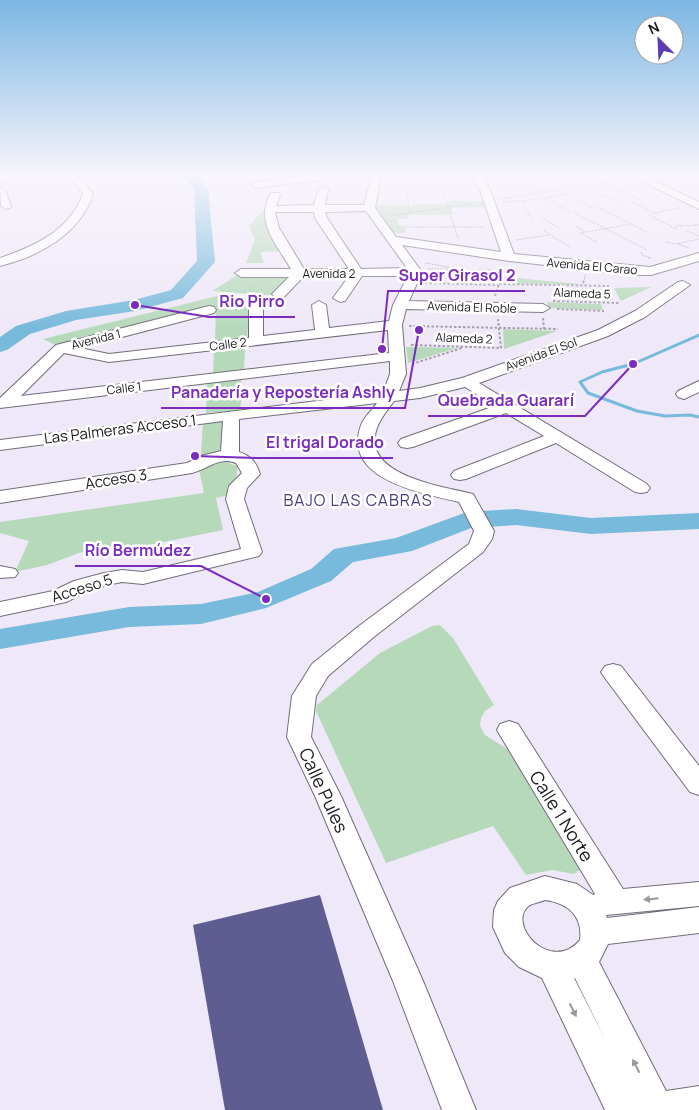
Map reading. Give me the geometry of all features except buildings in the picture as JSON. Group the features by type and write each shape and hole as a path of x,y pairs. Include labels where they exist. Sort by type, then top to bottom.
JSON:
{"street":[{"path":"0,262 20,255 47,241 70,225"},
{"path":"272,225 300,273 279,294"},
{"path":"325,225 358,273 340,298"},
{"path":"383,225 395,240 412,271 395,325 398,374 389,397"},
{"path":"498,227 509,257"},
{"name":"Avenida El Carao","path":"395,240 588,267 651,271 699,257"},
{"name":"Avenida 2","path":"241,273 412,271"},
{"name":"Avenida El Sol","path":"389,397 420,393 466,382 603,333 640,314 683,285"},
{"path":"256,301 256,340"},
{"path":"319,305 322,333"},
{"name":"Avenida El Roble","path":"400,305 495,307 547,305"},
{"name":"Avenida 1","path":"2,403 61,348 209,310"},
{"name":"Calle 2","path":"61,348 109,358 395,325"},
{"name":"Calle 1","path":"2,403 398,356"},
{"path":"466,382 641,488"},
{"path":"684,394 699,386"},
{"name":"Las Palmeras Acceso 1","path":"0,445 389,397"},
{"name":"Calle Pules","path":"389,397 370,424 367,438 368,456 388,474 411,485 463,500 484,531 482,539 476,548 367,631 320,670 304,696 299,737 328,796 401,964 459,1110"},
{"path":"408,443 507,407"},
{"path":"230,455 231,415"},
{"path":"460,475 557,437"},
{"name":"Acceso 3","path":"0,497 192,468 208,458 230,455"},
{"name":"Acceso 5","path":"0,609 59,597 81,586 104,579 122,576 143,578 252,552 235,499 238,486 251,474 250,468 245,460 230,455"},
{"path":"613,672 699,784"},
{"name":"Calle 1 Norte","path":"509,730 616,902"},
{"path":"544,888 559,890 572,895 584,904 591,913 597,932 595,943 590,952 567,963 537,962 524,954 513,943 508,930 507,917 511,905 519,896 531,890 544,888"},
{"path":"584,904 699,894"},
{"path":"597,932 699,920"},
{"path":"567,963 656,1110 699,1103"},
{"path":"567,963 622,1110"}],"path":[{"path":"436,225 455,227 498,227"},
{"path":"554,225 561,229"},
{"path":"597,225 646,250"},
{"path":"596,242 580,233 628,225"},
{"path":"634,225 647,232"},
{"path":"668,225 676,229 677,226 699,225"},
{"path":"575,226 586,232"},
{"path":"455,227 461,250"},
{"path":"544,231 570,247"},
{"path":"686,231 699,238"},
{"path":"504,241 549,235"},
{"path":"666,242 676,244 699,238"},
{"path":"498,328 495,307 498,284 509,257"},
{"path":"412,271 464,270"},
{"path":"412,271 504,270"},
{"path":"412,271 498,284 609,286"},
{"name":"Alameda 5","path":"547,305 620,303"},
{"path":"547,305 604,310"},
{"path":"395,325 558,329"},
{"name":"Alameda 2","path":"398,356 466,347 500,348 498,328"},
{"path":"398,356 466,347"}],"green space":[{"path":"269,225 283,251 260,252 264,263 246,263 255,240 249,226"},
{"path":"387,225 398,225 399,227 405,228 405,233 393,233"},
{"path":"239,274 293,275 274,296 212,291"},
{"path":"504,277 591,285 502,283"},
{"path":"651,287 621,301 614,288"},
{"path":"217,296 250,299 247,340 215,343 216,307 57,346 43,339"},
{"path":"547,302 601,304 603,310 549,308"},
{"path":"503,329 557,331 504,349"},
{"path":"245,347 244,371 213,375 214,350"},
{"path":"406,347 457,348 408,363"},
{"path":"241,378 240,410 206,413 207,382"},
{"path":"227,418 226,451 201,455 203,421"},
{"path":"224,461 237,466 237,473 232,483 227,487 229,495 216,498 223,530 144,546 112,546 87,550 47,565 15,572 29,541 0,533 0,522 204,493 199,469"},
{"path":"440,625 453,638 494,705 485,711 481,718 480,726 485,735 509,750 582,868 574,874 552,870 526,875 493,826 386,863 316,711 317,705 380,653 432,626"}],"waterway":[{"path":"0,346 23,330 73,315 135,305 177,294 206,262 203,225"},
{"path":"699,335 633,364 602,372 580,382 588,393 637,411 665,416 690,415 699,417"},
{"path":"0,639 129,617 201,614 266,599 321,575 344,555 402,545 467,520 516,517 591,526 699,521"}],"place":[{"name":"Rio Pirro","path":"135,305"},
{"name":"Panadería y Repostería Ashly","path":"419,330"},
{"name":"Super Girasol 2","path":"382,349"},
{"name":"Quebrada Guararí","path":"633,364"},
{"name":"El trigal Dorado","path":"195,456"},
{"name":"Río Bermúdez","path":"266,599"}],"district":[{"name":"BAJO LAS CABRAS","path":"358,500"}]}
